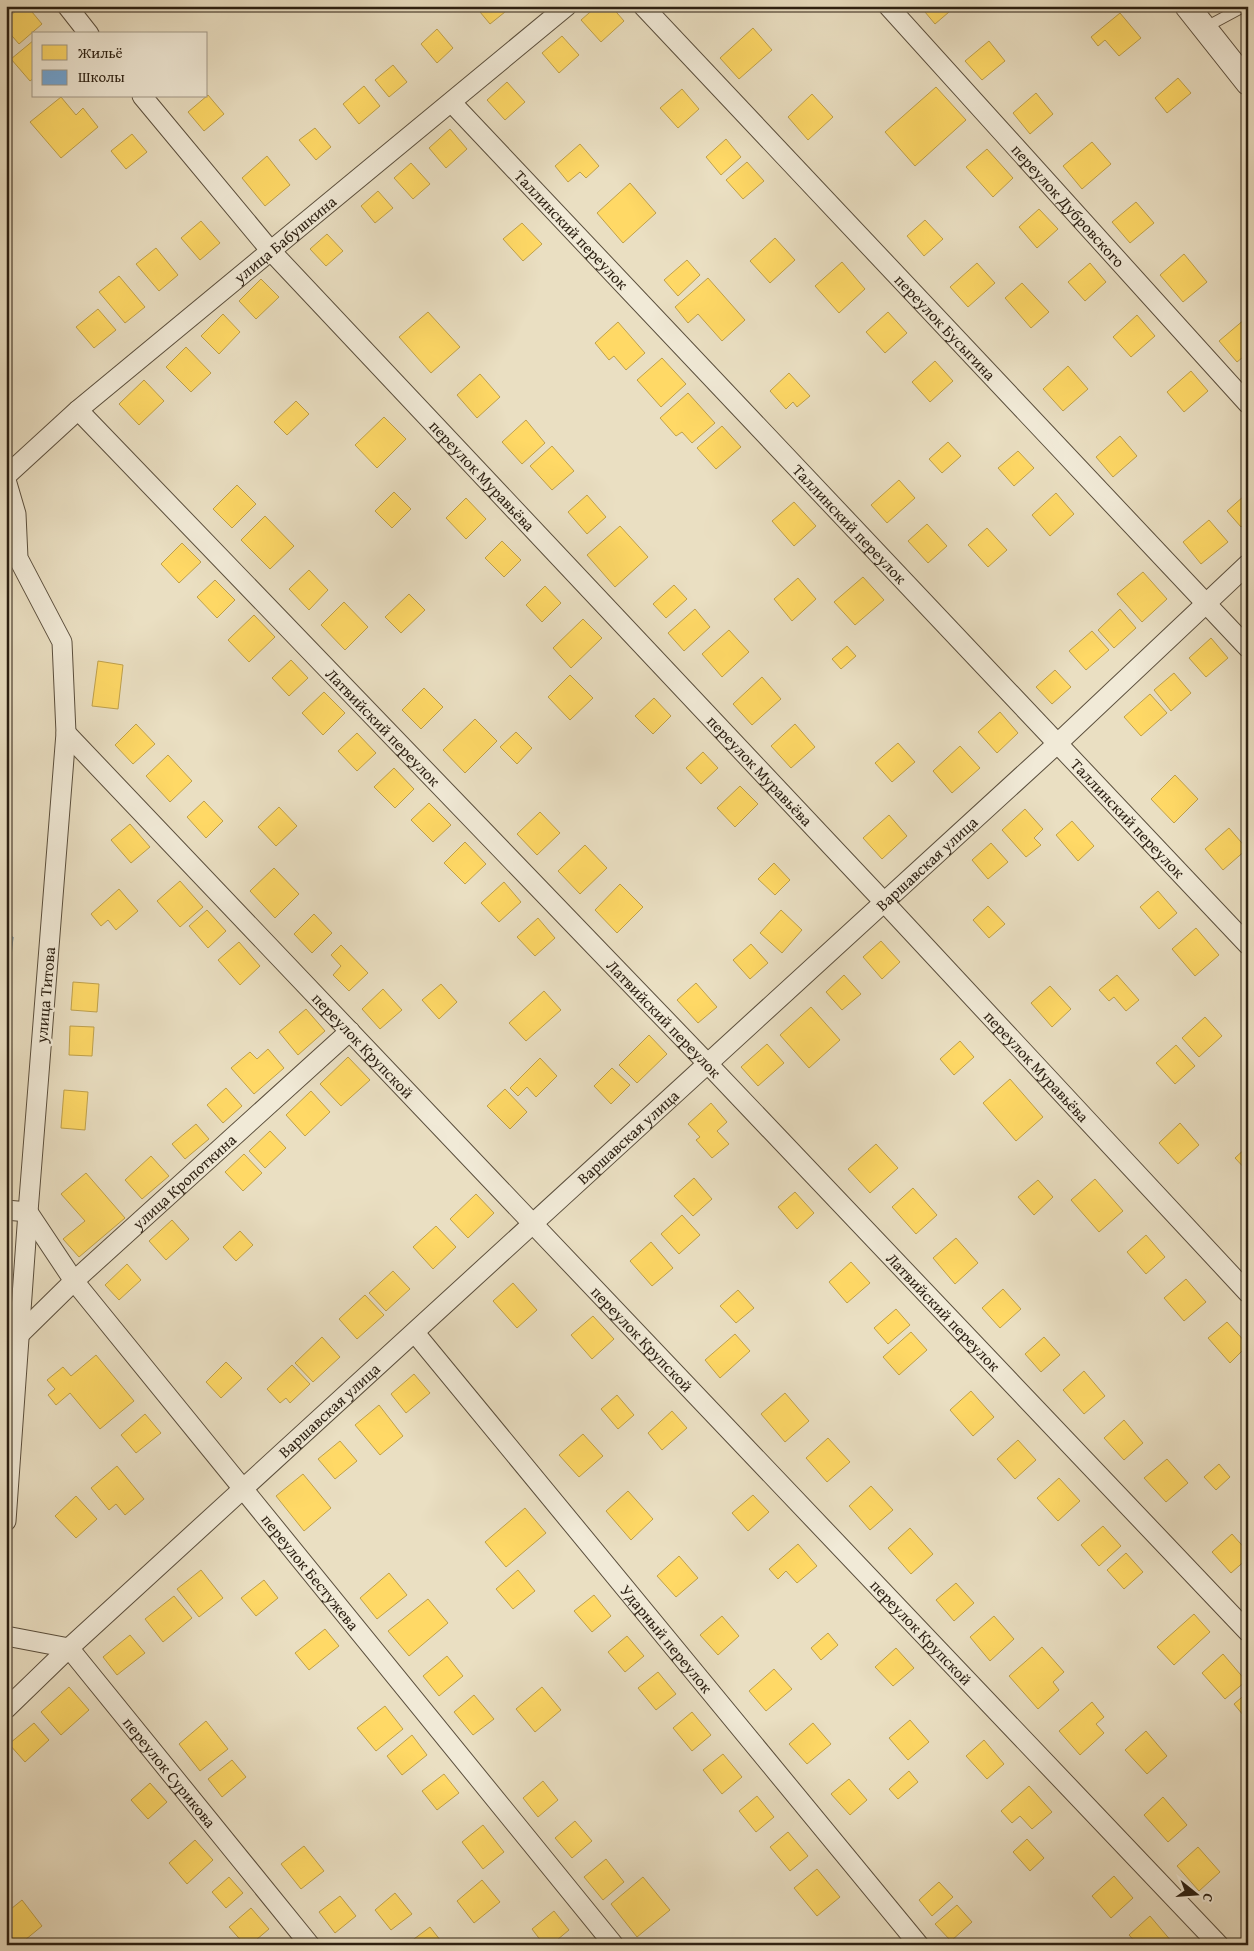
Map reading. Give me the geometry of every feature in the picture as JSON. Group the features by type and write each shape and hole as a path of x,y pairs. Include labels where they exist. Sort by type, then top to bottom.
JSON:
{"street":[{"path":"66,6 88,32"},
{"name":"переулок Бусыгина","path":"643,6 1248,648"},
{"name":"переулок Дубровского","path":"888,6 1248,404"},
{"path":"1187,6 1248,83"},
{"name":"улица Бабушкина","path":"6,476 78,410 270,250 452,103 555,10"},
{"name":"переулок Муравьёва","path":"144,98 270,250 884,902 1248,1293"},
{"name":"Таллинский переулок","path":"452,103 1248,945"},
{"name":"Латвийский переулок","path":"78,410 708,1064 1248,1632"},
{"name":"улица Титова","path":"6,480 16,514 18,558 62,642 66,733 20,1334 10,1423 6,1521"},
{"name":"Варшавская улица","path":"6,1709 69,1648 416,1333 1058,743 1248,564"},
{"name":"переулок Крупской","path":"66,733 1219,1945"},
{"name":"улица Кропоткина","path":"20,1334 74,1281 350,1031"},
{"path":"6,1210 28,1212"},
{"name":"переулок Бестужева","path":"28,1212 74,1281 242,1490 614,1945"},
{"name":"Ударный переулок","path":"416,1333 919,1945"},
{"path":"6,1636 69,1648"},
{"name":"переулок Сурикова","path":"69,1648 310,1945"}],"lane":[{"path":"1204,28 1245,6"}],"building: Жильё":[{"path":"22,6 27,6 42,24 19,44 6,29 6,19"},
{"path":"475,6 501,6 505,12 490,24"},
{"path":"597,6 611,6 624,21 601,42 581,20"},
{"path":"920,6 956,6 935,24"},
{"path":"1120,13 1141,38 1119,56 1105,40 1098,46 1091,37"},
{"path":"753,28 772,50 739,79 720,58"},
{"path":"437,29 453,48 437,63 421,44"},
{"path":"562,36 579,55 559,73 542,53"},
{"path":"989,41 1005,61 982,80 965,61"},
{"path":"32,42 32,80 30,81 11,59"},
{"path":"393,65 407,82 389,97 375,80"},
{"path":"1178,78 1191,93 1167,113 1155,98"},
{"path":"507,82 525,102 505,120 487,100"},
{"path":"364,86 380,106 359,124 343,104"},
{"path":"936,87 966,120 915,166 885,132"},
{"path":"682,89 699,109 678,128 660,108"},
{"path":"1036,93 1053,114 1030,134 1013,113"},
{"path":"812,94 833,117 808,140 788,117"},
{"path":"208,95 224,114 204,131 188,112 204,98 208,98"},
{"path":"62,98 76,115 83,108 98,127 61,158 30,122"},
{"path":"315,128 331,147 316,160 299,140"},
{"path":"450,129 467,149 446,168 429,148"},
{"path":"132,134 147,152 126,169 111,151"},
{"path":"726,139 741,157 721,175 706,157"},
{"path":"1092,142 1111,164 1082,189 1063,166"},
{"path":"580,144 599,166 586,178 580,172 568,182 555,166"},
{"path":"987,149 1013,178 993,197 966,167"},
{"path":"267,156 290,185 265,206 242,178"},
{"path":"747,162 764,181 743,199 726,180"},
{"path":"411,163 430,184 413,199 394,178"},
{"path":"630,183 656,213 623,243 597,213"},
{"path":"378,191 393,208 375,223 361,206"},
{"path":"1136,202 1154,223 1130,243 1112,222"},
{"path":"1039,209 1058,229 1037,248 1019,227"},
{"path":"925,220 943,239 924,256 907,236"},
{"path":"201,221 220,243 200,260 181,238"},
{"path":"522,223 542,244 523,261 503,239"},
{"path":"327,234 343,251 326,266 310,249"},
{"path":"775,238 795,260 770,283 750,261"},
{"path":"156,248 178,275 159,291 136,264"},
{"path":"1184,254 1207,282 1183,302 1160,275"},
{"path":"687,260 700,275 678,296 664,280"},
{"path":"842,262 865,289 839,313 815,286"},
{"path":"977,263 995,283 968,307 950,287"},
{"path":"1090,263 1106,282 1085,301 1068,282"},
{"path":"119,276 145,307 125,323 99,292"},
{"path":"708,278 745,320 722,341 698,314 688,323 675,307"},
{"path":"261,279 279,297 256,319 239,301"},
{"path":"1022,283 1049,312 1031,328 1005,298"},
{"path":"98,309 116,330 94,348 76,327"},
{"path":"428,312 460,347 431,373 399,337"},
{"path":"888,312 907,333 885,353 866,332"},
{"path":"223,314 240,332 219,354 201,336"},
{"path":"1137,315 1155,336 1131,357 1113,337"},
{"path":"1245,319 1248,322 1248,353 1237,362 1219,341"},
{"path":"618,322 645,353 626,370 614,356 609,360 595,343"},
{"path":"186,347 211,373 191,392 166,367"},
{"path":"662,358 686,384 661,407 637,380"},
{"path":"935,361 953,381 930,402 912,382"},
{"path":"1068,366 1088,389 1063,411 1043,389"},
{"path":"1191,371 1208,391 1184,412 1167,392"},
{"path":"789,373 810,396 797,407 793,402 786,409 770,391"},
{"path":"480,374 500,397 477,418 457,395"},
{"path":"144,380 164,401 139,425 119,404"},
{"path":"688,393 715,423 692,443 682,432 676,436 660,418"},
{"path":"296,401 309,414 287,435 274,422"},
{"path":"384,417 406,439 377,468 355,445"},
{"path":"526,420 545,443 522,464 502,442"},
{"path":"722,426 741,447 716,469 697,448"},
{"path":"1120,436 1137,456 1113,477 1096,457"},
{"path":"948,442 961,456 942,473 929,459"},
{"path":"552,446 574,471 552,490 530,466"},
{"path":"1018,451 1034,468 1014,486 998,468"},
{"path":"899,480 915,498 887,523 871,505"},
{"path":"237,485 256,504 232,528 213,509"},
{"path":"394,492 411,509 392,528 375,511"},
{"path":"1056,493 1074,514 1050,536 1032,515"},
{"path":"587,495 606,517 587,534 568,512"},
{"path":"1244,496 1248,501 1248,521 1241,527 1227,511"},
{"path":"466,498 486,519 466,539 446,518"},
{"path":"794,502 816,526 794,546 772,521"},
{"path":"265,516 294,546 270,569 241,540"},
{"path":"1209,520 1228,542 1201,564 1183,542"},
{"path":"927,524 947,546 928,563 908,541"},
{"path":"620,526 648,557 615,587 587,555"},
{"path":"987,528 1007,550 988,567 968,545"},
{"path":"502,541 521,560 504,577 485,558"},
{"path":"182,543 201,562 179,583 161,564"},
{"path":"309,570 328,590 309,610 289,589"},
{"path":"1143,572 1167,599 1142,622 1117,594"},
{"path":"863,577 884,600 855,625 834,602"},
{"path":"798,578 816,599 792,621 774,599"},
{"path":"215,580 235,600 217,618 197,597"},
{"path":"674,585 687,599 666,618 653,604"},
{"path":"545,586 561,603 542,622 526,605"},
{"path":"409,594 425,610 401,633 385,617"},
{"path":"344,602 368,627 345,650 321,625"},
{"path":"695,609 710,627 684,651 668,633"},
{"path":"1120,609 1136,628 1114,648 1098,630"},
{"path":"254,615 275,637 249,662 228,640"},
{"path":"583,619 602,638 571,668 553,648"},
{"path":"729,630 749,652 722,677 702,654"},
{"path":"1092,631 1109,650 1086,670 1069,651"},
{"path":"1211,638 1228,658 1206,677 1189,658"},
{"path":"847,646 856,656 841,669 832,659"},
{"path":"291,660 308,678 289,696 272,678"},
{"path":"98,661 123,665 118,709 92,706"},
{"path":"1055,670 1071,687 1052,704 1036,687"},
{"path":"1174,673 1191,693 1171,711 1154,690"},
{"path":"570,675 593,698 570,720 548,697"},
{"path":"762,677 781,699 752,725 733,704"},
{"path":"424,688 443,707 421,729 402,710"},
{"path":"324,692 345,713 323,735 302,713"},
{"path":"1150,694 1167,713 1141,736 1124,717"},
{"path":"654,698 671,716 653,734 635,716"},
{"path":"1000,712 1018,733 997,753 978,732"},
{"path":"475,719 497,741 465,773 443,750"},
{"path":"136,724 155,744 133,764 115,745"},
{"path":"795,724 815,747 791,768 771,746"},
{"path":"516,732 532,748 517,764 500,747"},
{"path":"357,733 376,753 357,771 338,751"},
{"path":"898,743 915,762 892,782 875,763"},
{"path":"960,746 980,768 952,793 933,771"},
{"path":"703,752 718,768 701,784 686,768"},
{"path":"168,755 192,781 170,802 146,776"},
{"path":"394,768 414,789 395,808 374,787"},
{"path":"1175,775 1198,799 1174,823 1151,799"},
{"path":"740,786 758,804 735,827 717,808"},
{"path":"204,801 223,821 206,838 187,817"},
{"path":"429,803 451,825 433,842 411,820"},
{"path":"279,807 297,826 276,846 258,827"},
{"path":"1025,809 1043,829 1034,838 1041,845 1026,857 1002,830"},
{"path":"540,812 560,833 537,855 517,834"},
{"path":"889,815 907,836 882,859 863,838"},
{"path":"1072,821 1094,846 1078,861 1056,835"},
{"path":"130,824 150,847 131,863 111,840"},
{"path":"1229,828 1247,849 1223,870 1205,849"},
{"path":"465,842 486,864 465,884 444,863"},
{"path":"991,843 1008,862 988,879 972,860"},
{"path":"585,845 607,868 580,894 558,871"},
{"path":"774,863 790,880 775,895 758,879"},
{"path":"274,868 299,894 275,918 250,891"},
{"path":"180,881 203,907 180,927 157,901"},
{"path":"504,882 521,902 499,922 481,903"},
{"path":"620,884 643,907 617,933 595,910"},
{"path":"119,889 138,911 116,930 108,920 101,926 91,914"},
{"path":"1158,891 1177,913 1159,929 1140,907"},
{"path":"988,906 1005,924 989,938 973,920"},
{"path":"207,910 226,931 208,948 189,926"},
{"path":"781,910 802,930 782,953 760,933"},
{"path":"314,914 332,933 312,953 294,934"},
{"path":"538,918 555,938 535,956 517,937"},
{"path":"1196,928 1219,955 1195,976 1172,949"},
{"path":"881,941 900,962 882,979 863,957"},
{"path":"239,942 260,966 240,985 218,960"},
{"path":"751,944 768,963 750,979 733,960"},
{"path":"341,945 368,973 349,991 333,975 341,966 331,955"},
{"path":"844,975 861,994 842,1010 826,992"},
{"path":"1117,975 1139,1000 1126,1011 1114,997 1109,1001 1099,990"},
{"path":"73,982 99,984 97,1012 71,1010"},
{"path":"696,983 717,1007 698,1023 677,1000"},
{"path":"441,984 457,1002 439,1019 422,1000"},
{"path":"1050,986 1071,1009 1052,1027 1031,1003"},
{"path":"383,989 402,1010 380,1029 362,1009"},
{"path":"544,991 561,1010 526,1041 509,1023"},
{"path":"811,1007 840,1040 809,1068 780,1035"},
{"path":"306,1009 325,1031 298,1055 279,1032"},
{"path":"1205,1017 1222,1036 1199,1057 1182,1038"},
{"path":"70,1026 94,1027 92,1056 69,1055"},
{"path":"649,1035 667,1054 637,1083 619,1065"},
{"path":"960,1041 974,1057 954,1075 940,1059"},
{"path":"767,1044 784,1063 758,1086 741,1067"},
{"path":"1176,1045 1195,1066 1175,1084 1156,1063"},
{"path":"268,1049 284,1068 254,1094 231,1068 250,1052 257,1059"},
{"path":"348,1057 370,1080 341,1106 320,1084"},
{"path":"540,1058 557,1076 536,1097 527,1087 518,1096 510,1088"},
{"path":"612,1068 630,1085 611,1104 594,1086"},
{"path":"1010,1079 1043,1117 1016,1141 983,1103"},
{"path":"226,1088 242,1106 223,1123 207,1105"},
{"path":"505,1089 527,1112 510,1129 487,1106"},
{"path":"64,1090 88,1092 85,1130 61,1128"},
{"path":"311,1091 330,1112 305,1136 286,1115"},
{"path":"711,1103 727,1122 717,1131 729,1144 712,1158 696,1140 700,1137 688,1124"},
{"path":"1180,1123 1199,1145 1178,1164 1159,1143"},
{"path":"196,1124 209,1139 185,1159 172,1144"},
{"path":"270,1131 286,1148 265,1168 249,1151"},
{"path":"876,1144 898,1168 870,1193 848,1169"},
{"path":"1248,1146 1248,1172 1235,1158"},
{"path":"244,1154 262,1173 243,1191 225,1172"},
{"path":"151,1156 169,1176 142,1199 125,1180"},
{"path":"86,1173 125,1218 79,1257 63,1239 85,1221 61,1194"},
{"path":"694,1178 712,1199 693,1216 674,1196"},
{"path":"1095,1179 1123,1211 1099,1232 1071,1200"},
{"path":"1038,1180 1053,1197 1034,1215 1018,1197"},
{"path":"913,1188 937,1215 916,1234 892,1207"},
{"path":"795,1192 814,1213 797,1229 778,1207"},
{"path":"476,1194 494,1213 468,1238 450,1219"},
{"path":"682,1215 700,1235 679,1254 661,1234"},
{"path":"172,1220 189,1239 166,1260 149,1241"},
{"path":"436,1226 456,1247 433,1269 413,1247"},
{"path":"240,1231 253,1245 236,1261 223,1247"},
{"path":"1146,1235 1165,1257 1146,1274 1127,1252"},
{"path":"956,1238 978,1263 955,1284 933,1258"},
{"path":"651,1242 673,1268 652,1286 630,1261"},
{"path":"851,1262 870,1283 847,1303 829,1282"},
{"path":"127,1264 141,1280 119,1300 105,1285"},
{"path":"393,1271 410,1289 386,1311 369,1293"},
{"path":"1186,1279 1206,1302 1184,1321 1164,1298"},
{"path":"513,1283 537,1310 517,1328 493,1301"},
{"path":"1003,1289 1021,1309 1000,1328 982,1308"},
{"path":"738,1290 754,1308 736,1323 720,1306"},
{"path":"365,1295 384,1315 357,1339 339,1319"},
{"path":"896,1309 910,1325 888,1344 874,1328"},
{"path":"593,1316 614,1339 592,1359 571,1335"},
{"path":"1227,1322 1248,1345 1230,1363 1208,1338"},
{"path":"911,1332 927,1350 899,1375 883,1357"},
{"path":"735,1334 750,1351 720,1378 705,1360"},
{"path":"322,1337 340,1357 313,1382 295,1363"},
{"path":"1044,1337 1060,1355 1041,1372 1025,1354"},
{"path":"96,1355 134,1401 100,1429 70,1393 56,1405 48,1395 55,1389 47,1380 63,1367 71,1376"},
{"path":"226,1362 242,1378 221,1398 206,1382"},
{"path":"292,1365 310,1384 290,1403 286,1398 280,1403 267,1389"},
{"path":"1084,1371 1105,1396 1084,1414 1063,1390"},
{"path":"414,1374 430,1393 406,1413 391,1394"},
{"path":"971,1391 994,1417 973,1436 950,1410"},
{"path":"785,1393 809,1421 785,1442 761,1414"},
{"path":"617,1395 634,1415 618,1429 601,1409"},
{"path":"379,1405 403,1436 380,1455 355,1425"},
{"path":"672,1411 687,1428 662,1450 648,1433"},
{"path":"145,1414 161,1433 136,1453 121,1435"},
{"path":"1124,1420 1143,1443 1124,1460 1104,1438"},
{"path":"583,1434 603,1456 579,1477 559,1455"},
{"path":"828,1438 850,1462 827,1482 806,1458"},
{"path":"1018,1440 1036,1460 1015,1479 997,1459"},
{"path":"340,1441 357,1461 335,1479 318,1459"},
{"path":"1167,1459 1188,1483 1166,1502 1144,1478"},
{"path":"1219,1464 1230,1477 1216,1490 1204,1477"},
{"path":"117,1466 144,1499 125,1515 116,1504 109,1510 91,1488"},
{"path":"303,1474 331,1508 304,1531 276,1496"},
{"path":"1059,1478 1080,1501 1058,1521 1037,1498"},
{"path":"871,1486 893,1510 870,1530 849,1506"},
{"path":"628,1491 653,1519 631,1540 606,1511"},
{"path":"753,1495 769,1512 748,1531 732,1513"},
{"path":"76,1496 97,1519 76,1538 55,1516"},
{"path":"525,1508 546,1533 506,1567 485,1542"},
{"path":"1103,1526 1121,1546 1099,1566 1081,1545"},
{"path":"910,1528 933,1554 911,1574 888,1548"},
{"path":"1232,1534 1248,1552 1248,1558 1231,1573 1212,1552"},
{"path":"798,1544 817,1566 797,1583 786,1571 778,1579 769,1569"},
{"path":"1126,1553 1143,1572 1124,1589 1107,1570"},
{"path":"679,1556 698,1578 676,1597 657,1576"},
{"path":"201,1570 223,1598 199,1617 177,1589"},
{"path":"518,1570 535,1591 513,1609 496,1589"},
{"path":"389,1573 407,1595 377,1619 360,1598"},
{"path":"264,1580 278,1598 256,1616 241,1598"},
{"path":"956,1583 974,1603 954,1621 936,1600"},
{"path":"594,1595 611,1616 592,1632 574,1611"},
{"path":"174,1596 192,1618 163,1642 145,1619"},
{"path":"428,1599 448,1623 409,1656 388,1631"},
{"path":"1194,1614 1210,1632 1174,1665 1157,1647"},
{"path":"722,1616 739,1636 718,1655 700,1635"},
{"path":"994,1616 1014,1639 990,1661 970,1637"},
{"path":"325,1629 339,1646 309,1670 295,1653"},
{"path":"828,1633 838,1645 821,1660 811,1648"},
{"path":"130,1635 145,1653 117,1675 103,1657"},
{"path":"627,1636 644,1656 625,1672 608,1652"},
{"path":"1042,1647 1064,1672 1053,1682 1059,1690 1038,1709 1009,1676"},
{"path":"896,1648 914,1668 893,1686 875,1667"},
{"path":"1223,1654 1246,1681 1225,1699 1202,1673"},
{"path":"447,1656 463,1676 439,1696 423,1676"},
{"path":"774,1669 792,1689 766,1711 749,1691"},
{"path":"658,1672 676,1694 656,1710 638,1688"},
{"path":"69,1687 89,1710 61,1735 41,1712"},
{"path":"542,1687 561,1710 535,1732 516,1709"},
{"path":"1248,1692 1248,1721 1234,1704"},
{"path":"474,1695 494,1719 473,1735 454,1712"},
{"path":"1092,1702 1104,1717 1096,1724 1104,1733 1080,1755 1059,1731"},
{"path":"385,1706 403,1729 376,1751 357,1728"},
{"path":"692,1712 711,1735 692,1751 673,1728"},
{"path":"910,1720 929,1742 908,1760 889,1738"},
{"path":"206,1721 228,1749 200,1771 179,1744"},
{"path":"34,1723 49,1740 25,1762 9,1744"},
{"path":"813,1723 831,1744 807,1764 789,1744"},
{"path":"1146,1731 1167,1756 1147,1774 1125,1750"},
{"path":"412,1735 427,1755 402,1775 387,1756"},
{"path":"984,1740 1004,1764 987,1779 966,1756"},
{"path":"723,1754 742,1777 722,1794 703,1770"},
{"path":"232,1760 246,1777 222,1797 208,1779"},
{"path":"909,1771 918,1782 898,1799 889,1789"},
{"path":"444,1774 459,1793 437,1810 422,1791"},
{"path":"849,1779 867,1800 850,1815 831,1794"},
{"path":"543,1781 558,1800 538,1817 523,1798"},
{"path":"150,1783 167,1802 148,1819 131,1800"},
{"path":"1029,1786 1052,1812 1032,1829 1020,1816 1012,1823 1001,1811"},
{"path":"757,1796 774,1817 756,1832 739,1811"},
{"path":"1163,1797 1187,1825 1168,1842 1144,1815"},
{"path":"575,1821 592,1841 572,1858 555,1838"},
{"path":"483,1825 504,1852 483,1869 462,1842"},
{"path":"788,1832 808,1856 790,1871 770,1847"},
{"path":"1027,1839 1044,1858 1030,1871 1013,1852"},
{"path":"195,1840 213,1860 187,1884 169,1863"},
{"path":"304,1846 324,1871 301,1889 281,1864"},
{"path":"1198,1847 1220,1872 1199,1891 1177,1866"},
{"path":"606,1859 624,1882 603,1900 584,1877"},
{"path":"817,1869 840,1897 817,1916 794,1888"},
{"path":"1114,1876 1133,1898 1111,1918 1092,1896"},
{"path":"229,1877 243,1893 226,1908 212,1892"},
{"path":"643,1877 670,1910 637,1937 611,1904"},
{"path":"482,1880 500,1902 474,1923 457,1901"},
{"path":"939,1882 953,1897 932,1916 919,1900"},
{"path":"395,1893 412,1914 391,1930 375,1910"},
{"path":"340,1896 356,1916 335,1933 319,1912"},
{"path":"22,1900 42,1926 19,1945 15,1945 6,1934 6,1913"},
{"path":"957,1905 972,1922 951,1941 935,1924"},
{"path":"251,1908 269,1929 250,1945 245,1945 229,1927"},
{"path":"554,1911 569,1930 551,1945 544,1945 532,1929"},
{"path":"1150,1916 1172,1942 1169,1945 1138,1945 1129,1935"},
{"path":"430,1927 444,1945 412,1945 410,1942"}],"building: Школы":[{"path":"6,936 13,937 6,1009"}]}
